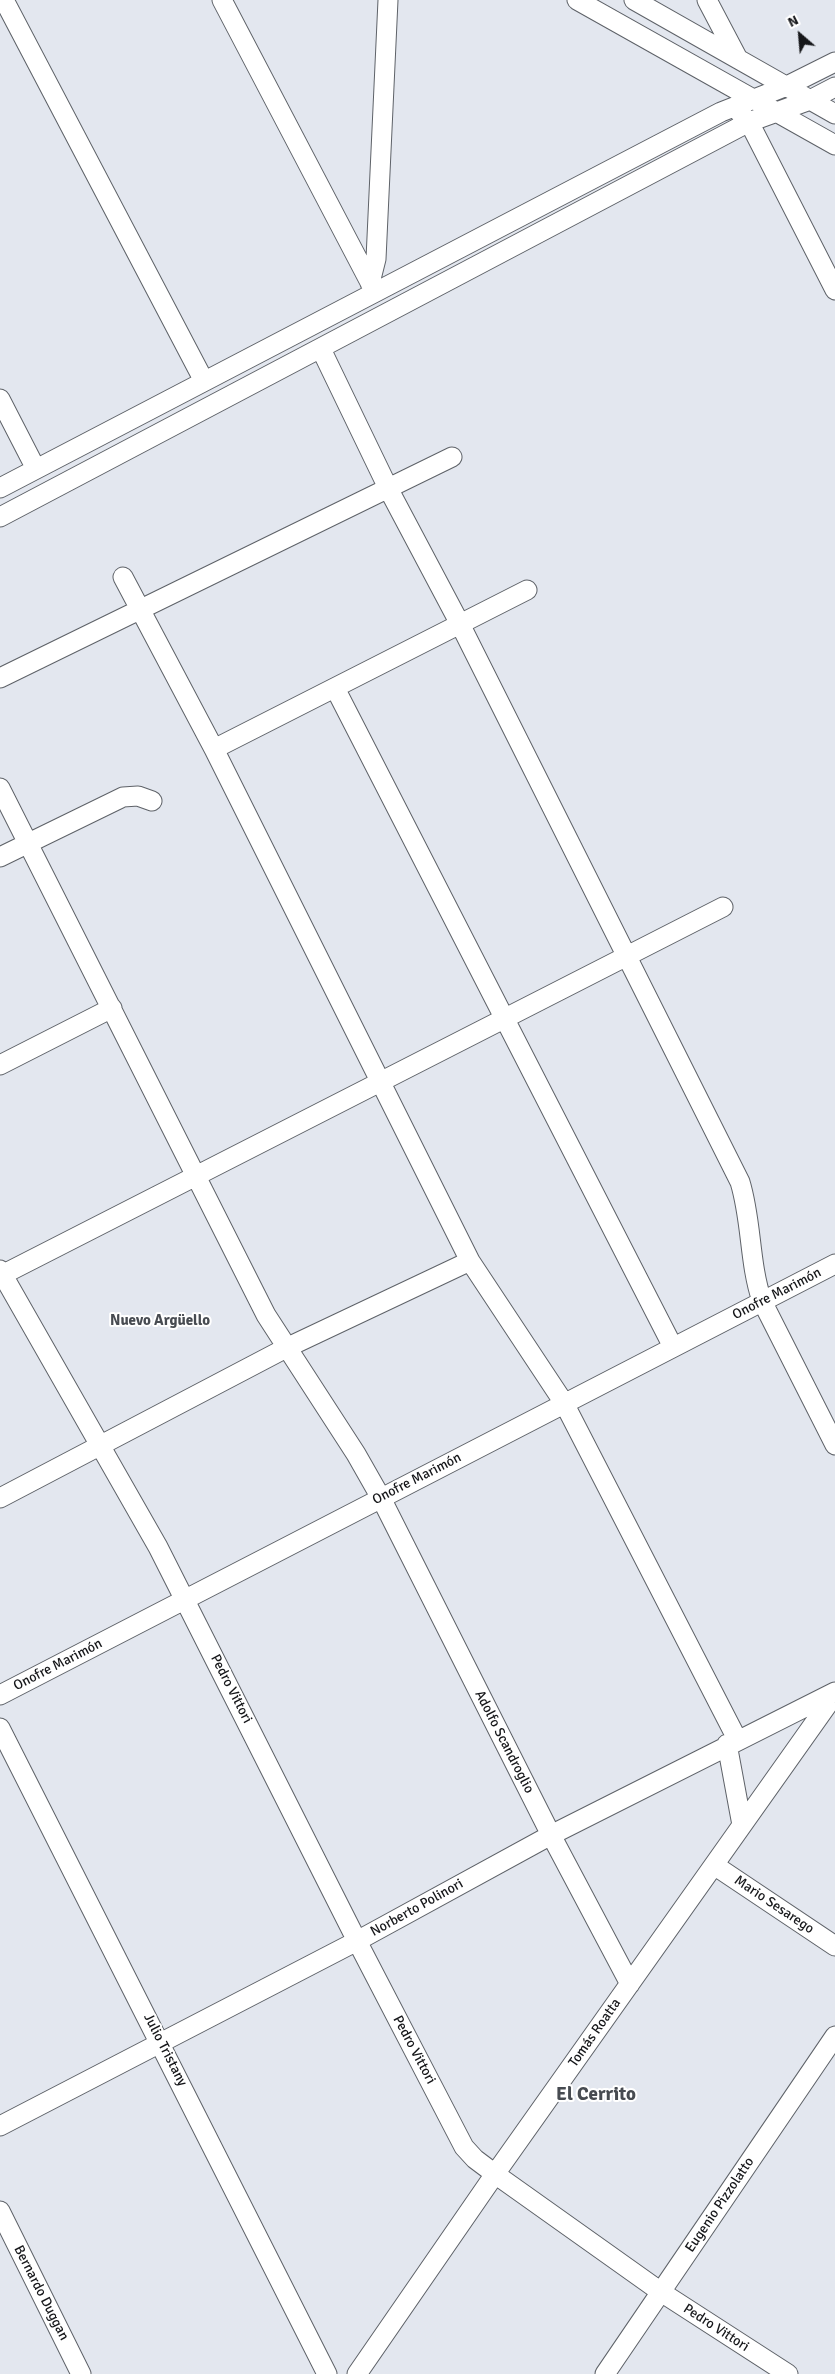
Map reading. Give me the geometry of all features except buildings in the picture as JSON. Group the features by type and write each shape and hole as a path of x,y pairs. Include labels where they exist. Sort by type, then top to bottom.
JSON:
{"street":[{"path":"4,0 204,382"},
{"path":"222,0 372,287"},
{"path":"372,287 376,259 388,0"},
{"path":"577,0 835,145"},
{"path":"634,0 835,114"},
{"path":"707,0 738,59"},
{"path":"0,488 204,382 372,287 721,112 787,86 835,62"},
{"path":"0,517 749,122 810,100 835,87"},
{"path":"734,107 749,122 835,290"},
{"path":"321,349 389,490 460,624 740,1182 747,1204 758,1288 762,1302 835,1445"},
{"path":"0,399 36,469"},
{"path":"0,678 389,490 452,457"},
{"path":"123,577 214,749 470,1261 564,1403 732,1742 742,1825"},
{"path":"214,749 527,590"},
{"path":"335,688 506,1018 673,1347"},
{"name":"Adolfo Scandroglio","path":"0,788 266,1315 356,1454 381,1498 551,1835 630,1984"},
{"path":"0,857 123,797 138,796 152,801"},
{"path":"1,1274 723,907"},
{"path":"0,1065 112,1008"},
{"path":"0,1498 286,1348 470,1261"},
{"name":"Onofre Marimón","path":"1,1693 186,1600 835,1264"},
{"name":"Pedro Vittori","path":"1,1274 186,1600 357,1941 464,2147 475,2159 495,2174 661,2292 788,2374"},
{"name":"Norberto Polinori","path":"0,2126 162,2044 357,1941 551,1835 732,1742 835,1693"},
{"name":"Tomás Roatta","path":"357,2374 495,2174 835,1693"},
{"name":"Julio Tristany","path":"0,1728 162,2044 327,2374"},
{"name":"Mario Sesarego","path":"714,1865 835,1946"},
{"name":"Eugenio Pizzolatto","path":"605,2374 835,2036"},
{"name":"Bernardo Duggan","path":"0,2211 81,2374"}],"district":[{"name":"Nuevo Argüello","path":"160,1321"},
{"name":"El Cerrito","path":"596,2095"}]}
